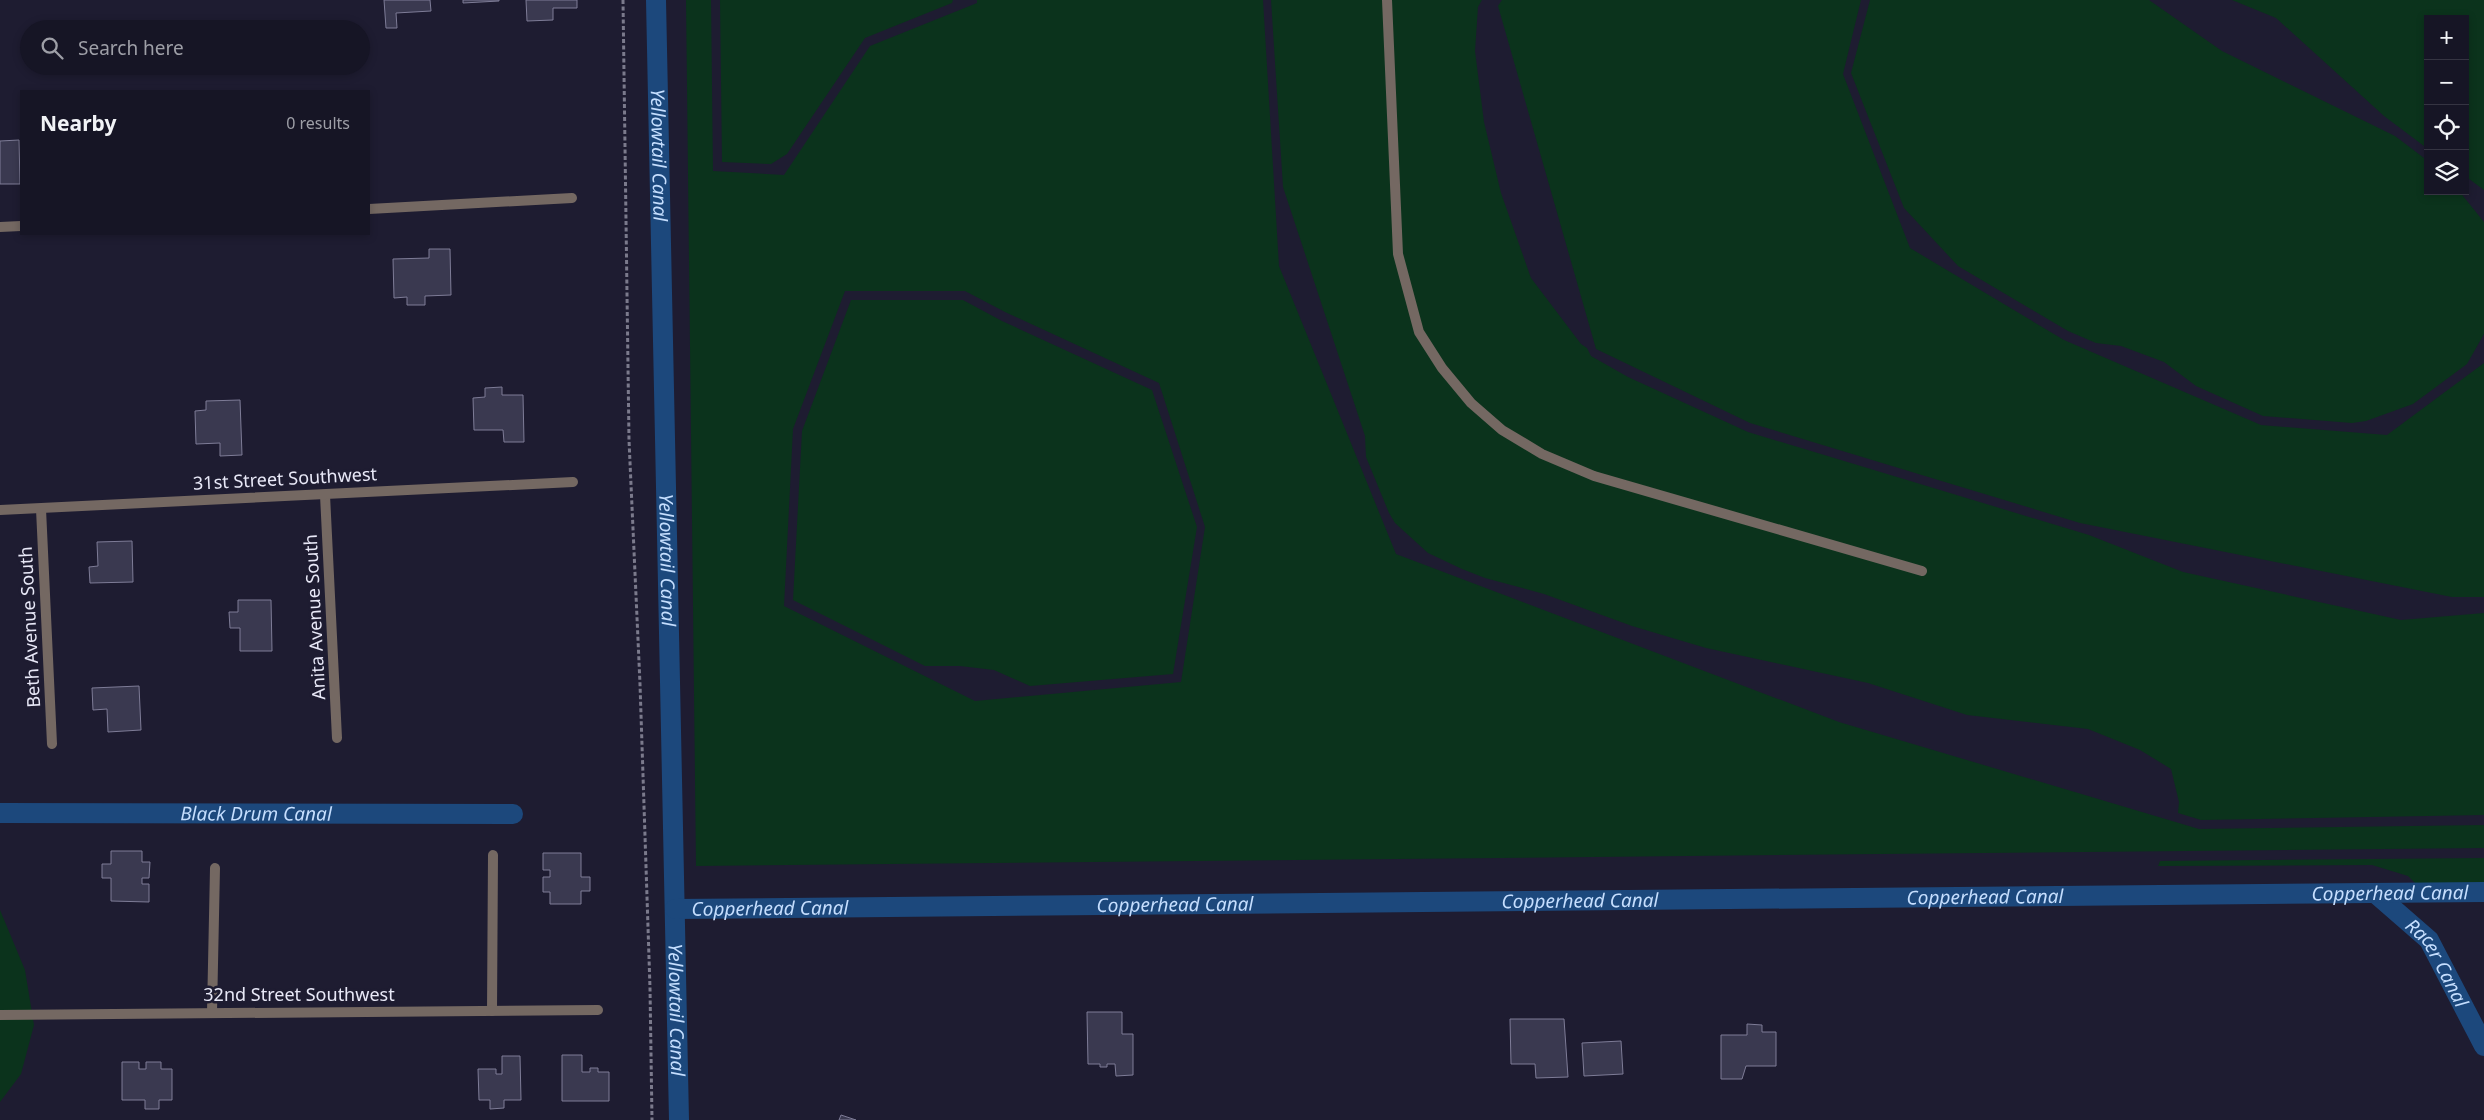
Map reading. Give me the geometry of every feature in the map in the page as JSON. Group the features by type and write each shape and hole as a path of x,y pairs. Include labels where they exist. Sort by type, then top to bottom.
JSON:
{"street":[{"path":"1387,0 1398,254 1420,332 1442,368 1471,403 1502,430 1534,449 1594,476 1922,571"},
{"path":"370,210 572,198"},
{"path":"0,226 20,226"},
{"name":"31st Street Southwest","path":"0,510 325,495 412,488 573,482"},
{"name":"Anita Avenue South","path":"325,495 337,738"},
{"name":"Beth Avenue South","path":"41,509 52,744"},
{"path":"492,1010 493,854"},
{"path":"212,1012 215,868"},
{"name":"32nd Street Southwest","path":"0,1015 598,1010"}],"path":[{"path":"623,0 629,440 640,694 652,1120"}],"green space":[{"path":"686,0 711,0 713,171 784,175 870,46 977,3 977,0 1263,0 1279,266 1396,554 1839,722 2199,829 2484,825 2484,848 696,866","holes":["845,291 965,291 1005,312 1159,383 1205,527 1181,682 975,701 784,606 793,429"]},
{"path":"720,0 953,0 952,3 865,38 787,154 771,164 722,162"},
{"path":"1271,0 1482,0 1478,7 1475,51 1484,122 1501,193 1531,278 1581,344 1587,348 1591,356 1628,377 1748,432 2089,535 2183,572 2401,620 2484,613 2484,815 2201,820 2178,813 2179,802 2171,769 2140,750 2088,729 1967,715 1868,683 1706,648 1632,626 1544,594 1485,578 1428,553 1395,523 1366,457 1365,436 1283,187"},
{"path":"1502,0 1861,0 1843,74 1910,248 2064,340 2261,425 2387,435 2484,363 2484,597 2452,597 2080,523 1750,423 1596,349 1498,6"},
{"path":"1870,0 2149,0 2222,51 2395,136 2424,158 2424,195 2462,195 2484,222 2484,334 2467,364 2413,404 2366,421 2352,423 2263,416 2196,386 2164,362 2121,346 2096,343 2068,331 1958,266 1904,208 1851,73"},
{"path":"2232,0 2484,0 2484,190 2469,179 2469,15 2424,15 2424,146 2384,116 2276,18"},
{"path":"851,300 963,300 1002,321 1152,390 1197,527 1173,674 1030,686 994,670 960,666 925,666 793,600 802,431"},
{"path":"2484,858 2484,894 2426,894 2408,876 2372,865 2158,866 2160,861"},
{"path":"0,910 25,970 34,1025 21,1074 0,1102"}],"building":[{"path":"384,0 430,0 431,11 396,13 397,28 386,28"},
{"path":"463,0 499,0 499,1 463,3"},
{"path":"526,0 577,0 577,8 553,8 553,20 527,21"},
{"path":"19,140 20,184 0,184 0,141"},
{"path":"429,249 450,249 451,295 425,296 425,305 407,305 407,297 394,298 393,259 429,258"},
{"path":"502,387 502,395 523,395 524,442 504,442 503,430 474,430 473,398 485,397 485,388"},
{"path":"240,400 242,455 220,456 220,443 196,444 195,411 206,410 206,401"},
{"path":"132,541 133,582 90,583 89,567 98,566 97,542"},
{"path":"238,600 271,600 272,651 240,651 240,628 230,628 229,612 238,612"},
{"path":"139,686 141,730 108,732 107,709 93,710 92,688"},
{"path":"111,851 142,851 142,862 150,862 149,878 142,878 142,884 149,884 149,902 111,901 111,878 102,878 102,864 111,864"},
{"path":"543,853 581,853 581,877 590,877 590,891 581,891 581,904 550,904 550,892 543,892 543,877 550,877 550,870 543,870"},
{"path":"1087,1012 1122,1012 1122,1034 1133,1034 1133,1075 1116,1076 1115,1064 1107,1064 1107,1067 1100,1067 1100,1064 1088,1064"},
{"path":"1510,1019 1564,1019 1568,1077 1536,1078 1535,1064 1511,1064"},
{"path":"1747,1024 1762,1025 1762,1032 1776,1032 1776,1066 1746,1066 1742,1079 1721,1079 1721,1035 1747,1035"},
{"path":"1621,1041 1623,1074 1584,1076 1582,1043"},
{"path":"562,1055 582,1055 582,1072 590,1072 590,1068 598,1068 598,1072 609,1072 609,1101 562,1101"},
{"path":"502,1056 520,1056 521,1100 504,1100 504,1108 490,1109 490,1100 479,1100 478,1069 496,1069 496,1074 502,1074"},
{"path":"122,1062 139,1062 139,1069 146,1069 146,1062 161,1062 161,1069 172,1069 172,1100 159,1100 159,1109 145,1109 145,1100 122,1100"},
{"path":"841,1115 856,1120 839,1120"}],"waterway":[{"name":"Yellowtail Canal","path":"656,0 679,1120"},
{"name":"Black Drum Canal","path":"0,813 513,814"},
{"name":"Copperhead Canal","path":"675,909 2484,892"},
{"name":"Racer Canal","path":"2375,893 2429,940 2484,1046"}]}
